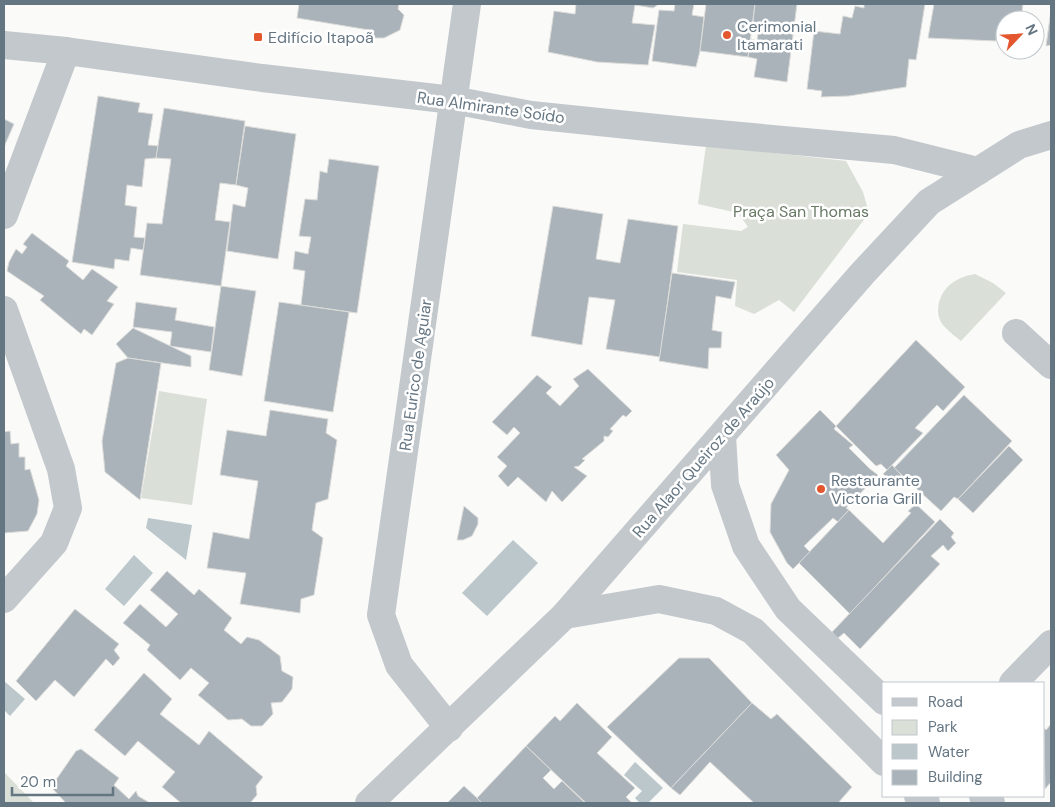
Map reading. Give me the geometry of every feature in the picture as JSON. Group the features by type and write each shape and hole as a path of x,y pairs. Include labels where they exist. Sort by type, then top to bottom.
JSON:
{"street":[{"name":"Rua Eurico de Aguiar","path":"448,728 400,665 381,615 467,4"},
{"name":"Rua Almirante Soído","path":"4,45 66,51 262,78 453,100 541,116 894,150 978,171"},
{"path":"4,214 66,51"},
{"name":"Rua Alaor Queiroz de Araújo","path":"369,803 565,615 862,274 929,202 1019,145 1051,135"},
{"path":"4,310 62,469 68,508 54,543 4,600"},
{"path":"1016,333 1051,365"},
{"path":"722,436 725,484 746,546 788,609 882,699"},
{"path":"565,615 659,599 716,611 753,631 882,760"},
{"path":"1014,682 1051,644"}],"green space":[{"name":"Praça San Thomas","path":"706,145 846,161 863,192 869,213 794,312 779,300 754,314 735,306 737,280 677,272 683,224 741,231 748,227 738,213 698,204"},
{"path":"975,274 993,283 1006,293 961,341 943,325 939,318 939,303 941,296 949,285 961,278"},
{"path":"159,391 207,399 192,505 141,498"},
{"path":"4,772 34,803 4,803"}],"water":[{"path":"148,518 192,525 186,560 146,528"},
{"path":"513,540 538,563 487,616 462,593"},
{"path":"134,555 153,573 124,606 105,589"},
{"path":"4,681 25,699 10,716 4,710"},
{"path":"635,762 663,788 648,803 640,803 635,798 642,791 624,775"}],"building":[{"path":"299,4 399,4 398,9 404,15 400,30 384,38 373,38 369,30 297,18"},
{"path":"576,4 659,4 653,8 635,5 632,23 655,25 648,65 597,62 548,52 554,11 575,14"},
{"path":"675,4 694,4 692,15 704,17 696,67 652,61 659,10 674,11"},
{"name":"Cerimonial Itamarati","path":"706,4 755,4 748,57 700,51"},
{"path":"755,4 797,4 787,82 754,77 757,59 748,57 751,39 757,41 758,32 752,30"},
{"path":"864,4 925,4 916,60 909,59 906,87 849,96 821,97 822,91 807,89 814,31 840,34 843,16 852,18 855,6 864,8"},
{"path":"934,4 1023,4 1022,10 995,10 995,41 928,38"},
{"path":"1051,10 1051,45 1046,46"},
{"path":"98,96 140,103 138,112 153,114 148,145 159,146 156,158 145,159 142,187 127,185 125,205 137,207 134,237 145,238 143,250 131,248 129,261 115,259 114,269 72,262"},
{"path":"164,108 245,121 236,185 220,183 215,220 230,222 221,286 140,275 147,223 162,224 171,159 156,158"},
{"path":"4,119 14,124 4,147"},
{"path":"245,126 296,134 278,259 227,251 233,204 245,207 248,188 236,185"},
{"path":"329,159 379,166 357,313 301,305 305,271 293,269 295,251 308,254 311,237 299,236 305,199 317,200 320,171 327,173"},
{"path":"553,206 603,214 596,259 620,263 628,219 678,226 660,357 606,349 615,300 589,297 582,345 531,336"},
{"path":"32,233 69,261 66,266 83,280 92,269 118,287 107,301 114,304 92,335 84,329 81,334 40,300 44,296 7,271 9,262 16,249 22,254 27,247 23,244"},
{"path":"672,273 735,282 731,299 716,296 712,330 722,332 721,348 709,348 708,369 659,361"},
{"path":"221,286 256,291 242,376 209,370"},
{"path":"136,302 177,308 175,320 214,327 211,352 170,346 172,332 133,327"},
{"path":"279,302 349,312 333,412 264,401"},
{"path":"133,328 191,356 191,367 128,358 116,344"},
{"path":"916,340 965,387 943,411 937,405 915,428 923,433 887,470 881,464 876,466 836,426"},
{"path":"128,358 161,363 140,500 105,472 102,441 116,363"},
{"path":"588,369 632,411 626,417 623,415 610,429 613,431 608,437 604,436 604,441 582,459 585,460 579,466 574,467 587,476 562,502 552,491 546,502 518,477 508,487 498,476 507,466 497,457 520,433 514,427 507,435 492,422 537,375 552,387 546,393 560,406 579,386 573,379"},
{"path":"964,395 1012,441 958,499 954,497 941,511 894,468"},
{"path":"270,410 328,419 326,433 337,440 328,499 316,503 312,530 323,538 314,595 301,599 300,613 240,604 246,573 207,568 213,532 249,539 258,481 220,475 227,430 266,436"},
{"name":"Restaurante Victoria Grill","path":"820,410 836,426 834,429 853,445 849,448 878,475 846,508 849,510 838,522 833,518 804,546 810,552 793,569 787,563 770,532 771,504 789,470 776,455"},
{"path":"10,431 11,444 19,443 19,457 25,457 25,470 30,469 39,500 37,514 28,531 4,533 4,432"},
{"path":"1009,446 1023,460 973,513 958,499"},
{"path":"892,465 903,477 896,485 883,474"},
{"path":"916,504 935,522 850,614 799,563 849,510 883,543 911,513 908,511"},
{"path":"464,506 478,518 478,524 472,536 463,540 457,540"},
{"path":"940,519 954,533 951,537 956,543 948,551 943,545 931,556 940,564 860,649 844,633 838,638 832,632"},
{"path":"167,571 194,595 199,589 232,618 224,630 241,644 247,637 259,640 280,656 282,671 293,677 292,689 282,702 271,703 273,714 262,726 251,726 242,719 228,720 198,695 209,683 191,668 180,680 147,650 150,645 123,623 140,604 166,627 178,614 150,590"},
{"path":"75,609 119,644 114,650 120,658 113,666 106,659 74,697 55,680 36,701 16,681"},
{"path":"679,658 709,658 752,703 671,788 607,727"},
{"path":"144,673 172,699 160,714 199,745 209,731 263,777 256,786 257,795 250,803 181,803 162,787 175,772 138,741 125,756 94,730"},
{"path":"577,703 612,737 597,753 635,788 626,797 632,803 586,803 526,746 555,716 560,721"},
{"path":"752,703 771,719 777,714 852,787 838,803 754,803 710,762 680,795 671,788"},
{"path":"1051,724 1051,782 1045,789 1045,729"},
{"path":"526,746 551,770 543,778 554,789 562,781 585,803 482,803 477,798"},
{"path":"81,749 119,778 114,785 129,799 136,791 138,796 150,803 66,803 51,787 76,751"},
{"path":"464,786 477,798 482,803 447,803"}],"place":[{"name":"Cerimonial Itamarati","path":"727,35"},
{"name":"Edifício Itapoã","path":"258,37"},
{"name":"Restaurante Victoria Grill","path":"821,489"}]}
